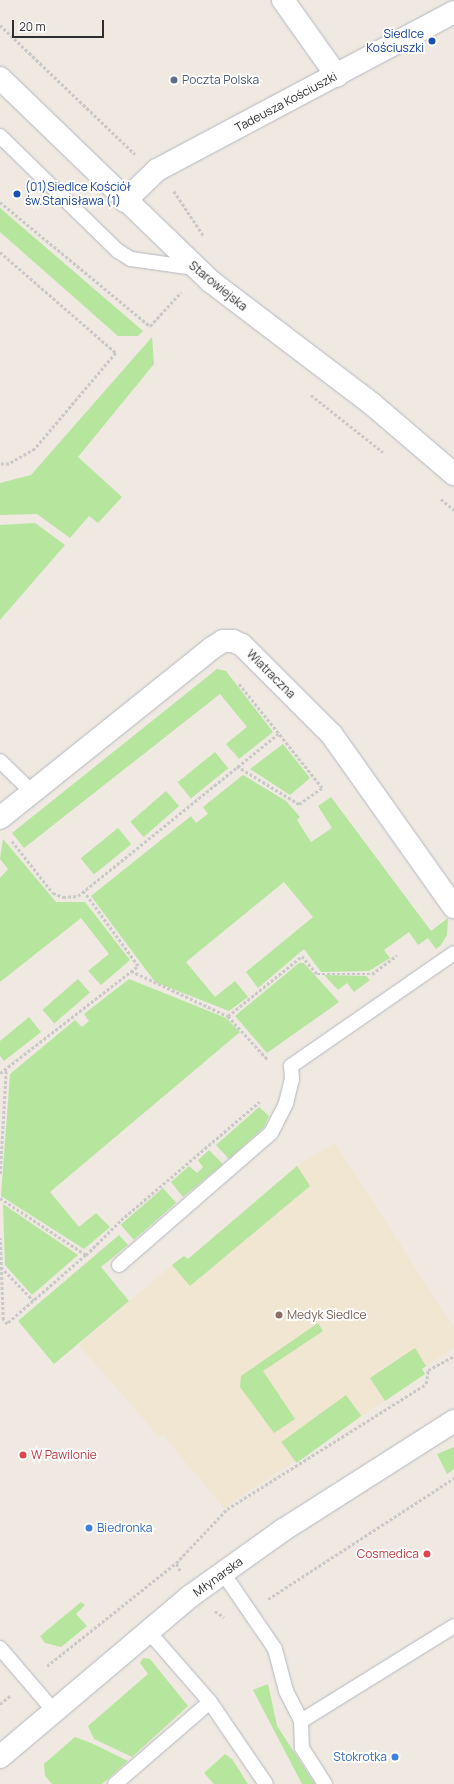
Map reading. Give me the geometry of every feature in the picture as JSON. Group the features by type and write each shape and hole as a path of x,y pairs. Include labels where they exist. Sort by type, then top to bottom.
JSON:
{"street":[{"path":"283,0 338,76"},
{"name":"Tadeusza Kościuszki","path":"125,201 157,170 338,76 454,12"},
{"name":"Starowiejska","path":"0,78 194,268 372,404 454,474"},
{"name":"Wiatraczna","path":"0,818 212,648 223,641 233,641 242,645 332,735 454,907"},
{"name":"Młynarska","path":"0,1756 192,1595 454,1421"}],"lane":[{"path":"0,136 118,251 131,259 194,268"},
{"path":"0,761 32,792"},
{"path":"119,1265 271,1133 286,1103 292,1079 291,1066 454,953"},
{"path":"223,1573 275,1649 286,1691 301,1721 302,1748 325,1784"},
{"path":"301,1721 454,1626"},
{"path":"149,1632 210,1702 266,1784"},
{"path":"0,1648 54,1711"},
{"path":"115,1784 210,1702"}],"path":[{"path":"0,25 127,148 141,157"},
{"path":"172,188 204,237"},
{"path":"0,202 150,326 182,291 187,295"},
{"path":"0,252 116,353 36,449 9,464 0,464"},
{"path":"308,392 388,456"},
{"path":"437,495 454,510"},
{"path":"236,680 322,788 299,804 237,766"},
{"path":"10,839 53,893 67,898 84,892 279,733"},
{"path":"0,1073 138,966 84,892"},
{"path":"228,1016 302,956 317,974 372,974 397,956"},
{"path":"131,972 228,1016 271,1063"},
{"path":"0,1174 6,1068"},
{"path":"0,1238 3,1320 7,1324 86,1255 121,1220 265,1097"},
{"path":"0,1198 86,1255"},
{"path":"1,1267 34,1300"},
{"path":"0,1704 176,1563 227,1509 426,1384 428,1370 454,1356"},
{"path":"176,1563 192,1595 232,1623 454,1478"}],"shaded area":[{"name":"Medyk Siedlce","path":"335,1143 454,1328 454,1348 422,1369 425,1374 224,1508 163,1435 159,1437 79,1345 172,1265 184,1256 188,1259 297,1166"}],"green space":[{"path":"0,208 143,331 138,336 118,336 0,232"},
{"path":"152,337 154,364 78,457 122,497 98,523 89,516 70,538 37,514 0,515 0,483 31,475"},
{"path":"35,523 65,545 0,620 0,525"},
{"path":"217,669 226,671 273,732 239,759 226,744 247,727 220,694 24,848 12,833"},
{"path":"283,744 310,778 290,795 250,769"},
{"path":"215,752 228,768 191,799 178,782"},
{"path":"243,775 286,801 300,817 297,820 311,842 332,828 318,806 331,797 431,931 448,918 447,935 441,945 436,949 428,938 418,945 409,932 384,950 390,958 369,971 321,972 304,949 258,988 246,972 313,917 284,882 186,962 215,997 235,981 248,997 229,1011 155,982 91,896 191,816 196,823 208,814 203,807"},
{"path":"166,791 179,806 144,837 131,822"},
{"path":"118,828 131,844 94,875 81,858"},
{"path":"3,839 56,902 85,902 130,960 101,985 88,971 109,954 81,918 0,982 0,878 8,869 0,859"},
{"path":"299,963 304,963 339,1002 267,1053 235,1016"},
{"path":"324,975 366,976 370,980 354,992 347,983 338,990"},
{"path":"78,979 90,993 54,1023 43,1010"},
{"path":"129,979 226,1018 240,1032 50,1192 79,1227 96,1213 110,1227 84,1249 1,1196 10,1074 75,1020 82,1027 89,1021 84,1014"},
{"path":"29,1017 41,1032 4,1061 0,1056 0,1041"},
{"path":"259,1107 269,1116 264,1127 229,1159 216,1145"},
{"path":"209,1150 223,1164 183,1197 171,1182 189,1166 197,1173 203,1167 198,1160"},
{"path":"297,1166 310,1186 190,1286 172,1265 184,1256 188,1259"},
{"path":"163,1188 176,1203 134,1240 121,1225"},
{"path":"3,1204 78,1255 32,1295 5,1265"},
{"path":"119,1235 128,1245 101,1267 129,1301 54,1364 18,1321"},
{"path":"318,1323 323,1331 263,1371 295,1419 274,1433 240,1387 241,1376"},
{"path":"415,1348 426,1366 422,1369 425,1374 385,1401 370,1378"},
{"path":"346,1395 361,1416 297,1463 281,1442"},
{"path":"454,1447 454,1469 447,1474 437,1454"},
{"path":"81,1602 85,1605 76,1614 87,1626 61,1647 45,1643 40,1636"},
{"path":"143,1658 150,1659 188,1706 132,1757 94,1739 88,1726 148,1674 140,1663"},
{"path":"268,1684 277,1726 315,1784 302,1784 253,1690"},
{"path":"75,1737 128,1761 102,1784 52,1784 45,1776 44,1764"},
{"path":"225,1754 232,1759 248,1784 214,1784 204,1773"}],"place":[{"name":"Siedlce Kościuszki","path":"432,41"},
{"name":"Poczta Polska","path":"174,80"},
{"name":"(01)Siedlce Kościół św.Stanisława (1)","path":"17,194"},
{"name":"Medyk Siedlce","path":"279,1315"},
{"name":"W Pawilonie","path":"23,1455"},
{"name":"Biedronka","path":"89,1528"},
{"name":"Cosmedica","path":"427,1554"},
{"name":"Stokrotka","path":"395,1757"}]}
